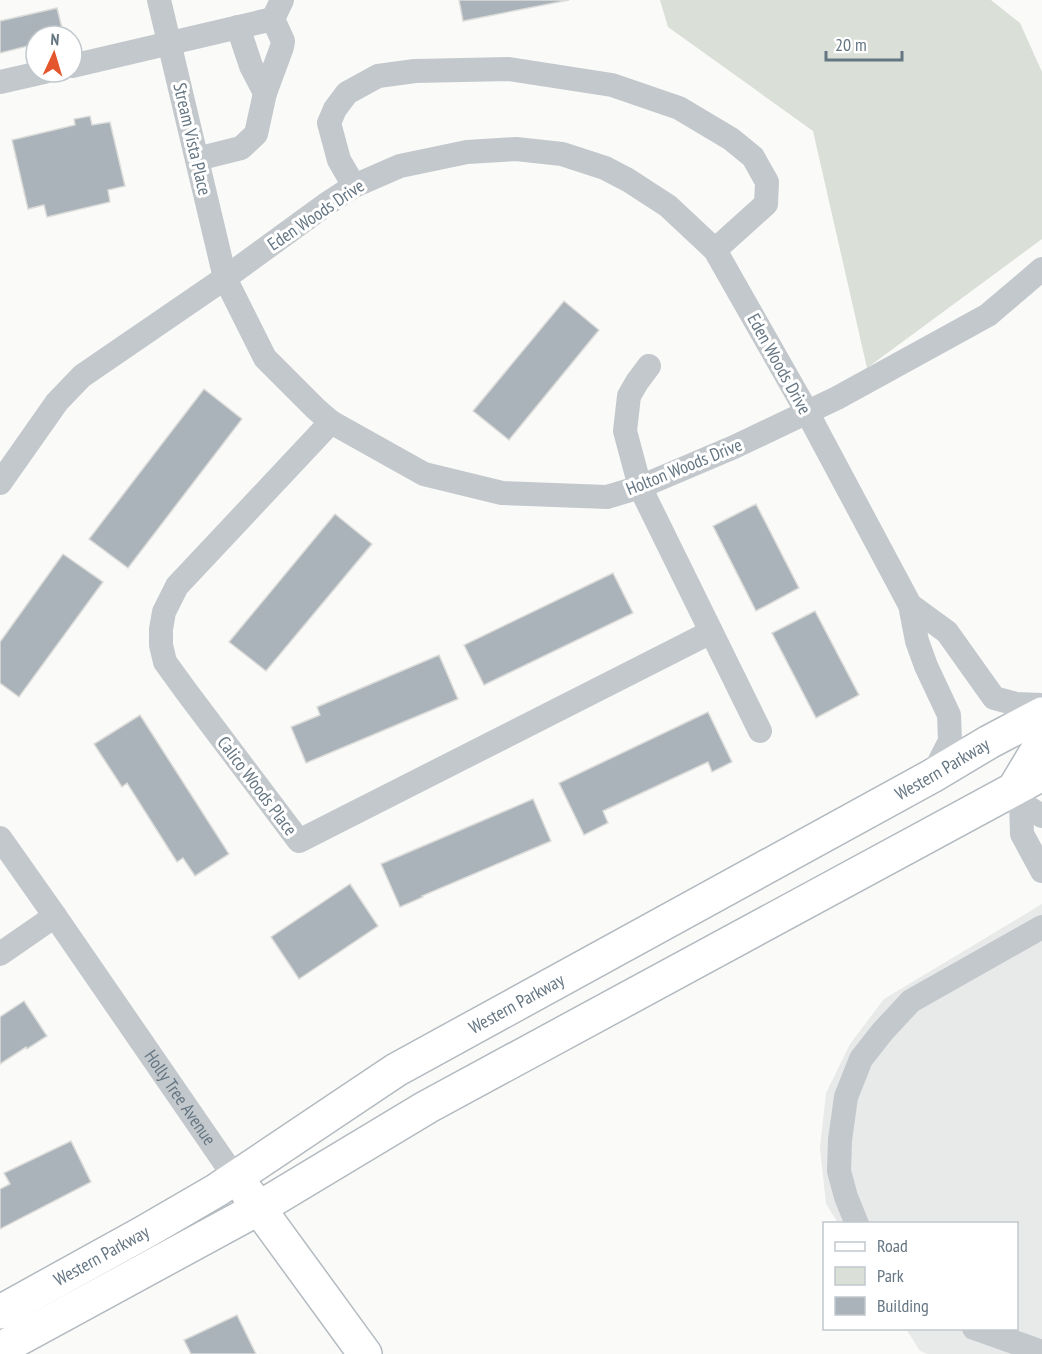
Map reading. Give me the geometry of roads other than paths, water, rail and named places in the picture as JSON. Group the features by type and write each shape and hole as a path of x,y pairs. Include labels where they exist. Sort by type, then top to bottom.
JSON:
{"main road":[{"name":"Western Parkway","path":"0,1312 236,1179 396,1070 1042,714"},
{"path":"1018,796 1038,749 1042,746"},
{"name":"Western Parkway","path":"0,1349 260,1208 428,1107 1018,796 1042,774"},
{"name":"Holly Tree Avenue","path":"236,1179 260,1208 365,1354"}],"street":[{"name":"Stream Vista Place","path":"159,0 225,278"},
{"path":"84,63 238,27 277,9 283,41 265,93 256,134 241,148 197,159"},
{"path":"238,27 251,66 265,93"},
{"path":"354,186 339,160 329,123 346,93 378,76 415,71 509,69 612,85 679,108 731,139 753,158 767,182 766,204 716,250"},
{"path":"0,82 24,77"},
{"name":"Eden Woods Drive","path":"0,483 57,402 82,376 354,186 400,166 467,153 516,149 562,154 605,168 628,180 668,206 716,250 807,412 910,605 917,642 950,715 950,741 932,776"},
{"name":"Holton Woods Drive","path":"225,278 265,358 331,422 424,474 502,493 607,497 640,487 734,447 837,398 987,315 1042,269"},
{"path":"649,366 629,396 625,431 640,487 760,731"},
{"name":"Calico Woods Place","path":"331,422 177,586 164,612 160,629 165,662 298,841 711,632"},
{"name":"Eden Woods Drive","path":"910,605 947,632 994,698 1016,704 1042,705"},
{"path":"1018,796 1042,816"},
{"path":"1018,796 1022,834 1042,871"},
{"name":"Holly Tree Avenue","path":"0,838 236,1179"},
{"path":"0,954 55,916"},
{"path":"855,1222 839,1170 840,1140 846,1097 861,1059 911,1001 1042,927"},
{"path":"977,1330 1042,1352"}]}
